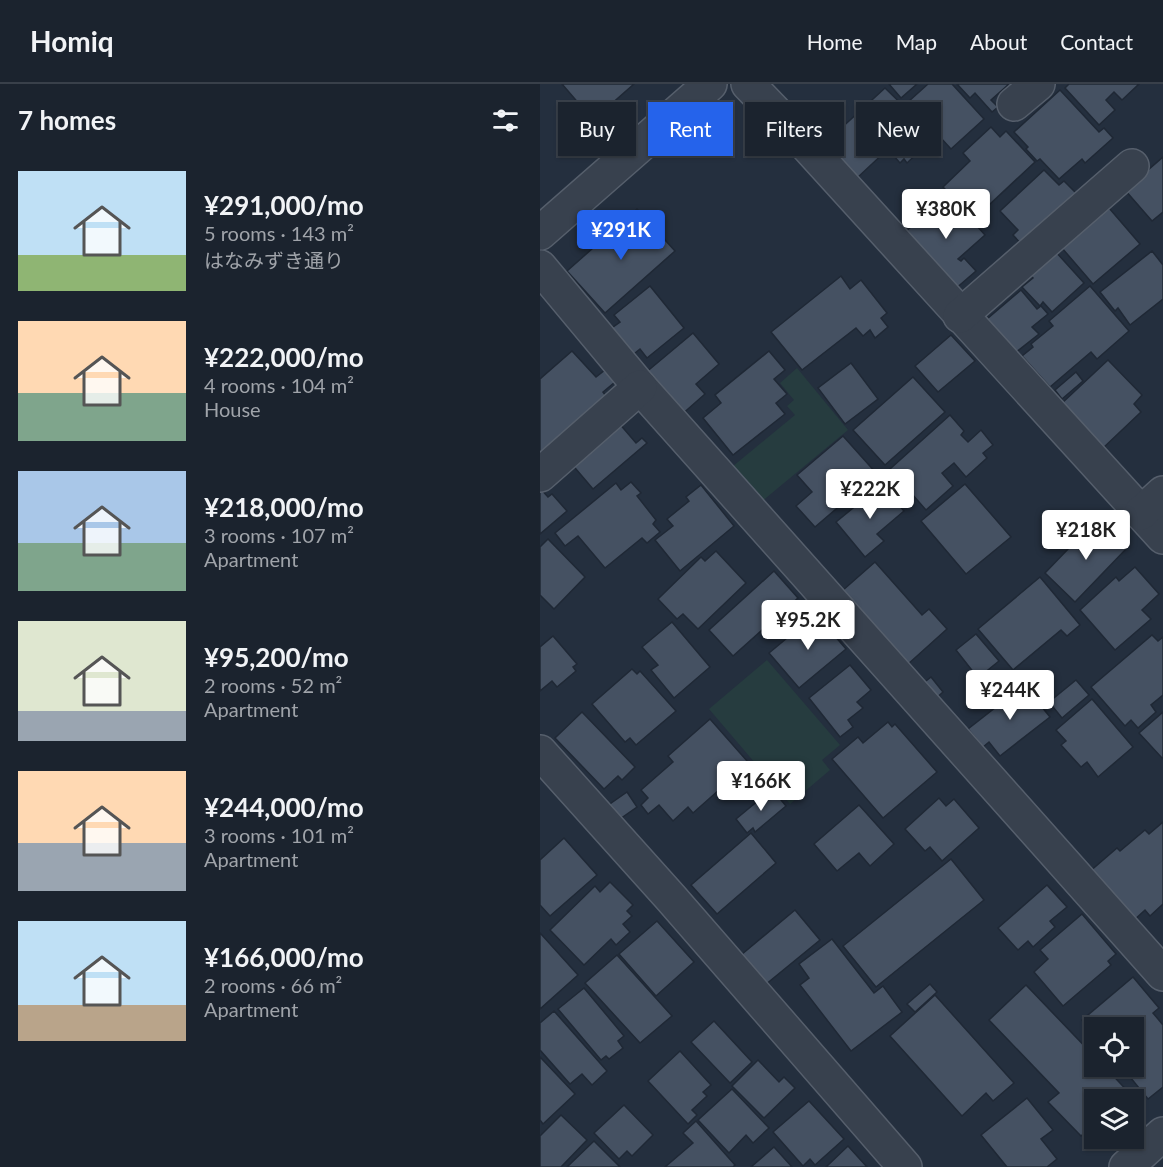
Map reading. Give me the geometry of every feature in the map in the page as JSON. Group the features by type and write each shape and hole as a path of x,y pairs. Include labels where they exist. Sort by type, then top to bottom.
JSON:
{"street":[{"path":"540,233 710,84"},
{"path":"748,84 960,316 1152,503 1163,537"},
{"path":"960,316 1132,166"},
{"path":"540,267 640,387 1163,974"},
{"path":"540,475 640,387"},
{"path":"540,752 671,898 905,1167"},
{"path":"1126,1167 1163,1134"}],"green space":[{"path":"797,368 848,430 761,502 732,467 795,415 787,406 794,400 780,383"},
{"path":"767,660 840,745 822,760 830,770 790,804 709,709"}],"building":[{"path":"562,84 634,84 614,102 578,102"},
{"path":"889,84 917,84 901,98"},
{"path":"928,84 952,84 984,119 951,149 941,138 941,102 908,102"},
{"path":"957,84 1009,84 991,100 998,107 992,112 975,93 970,98"},
{"path":"1069,84 1139,84 1122,100 1114,92 1106,100 1115,110 1099,125 1065,88"},
{"path":"885,88 899,102 870,102"},
{"path":"1060,90 1099,132 1104,128 1113,138 1085,163 1082,159 1059,179 1040,159 1037,161 1014,132"},
{"path":"856,115 856,156 881,156 857,178 837,156 844,156 844,126"},
{"path":"991,127 1000,137 1006,131 1035,162 974,219 943,187 970,161 963,153"},
{"path":"894,156 914,156 907,163 904,159 900,163"},
{"path":"1163,157 1163,212 1152,221 1125,190"},
{"path":"1044,170 1059,185 1064,181 1078,195 1024,247 1013,235 1018,230 1000,211"},
{"path":"948,194 985,235 958,259 961,261 964,258 976,271 954,290 903,234"},
{"path":"1109,208 1140,244 1093,284 1062,248"},
{"path":"637,209 675,251 605,313 567,271"},
{"path":"1055,251 1084,283 1052,312 1043,302 1040,306 1022,287 1033,278 1029,274"},
{"path":"1152,251 1163,265 1163,299 1130,325 1118,308 1115,311 1100,292"},
{"path":"841,276 850,289 861,280 887,313 881,318 888,327 875,338 870,330 863,336 856,328 802,370 771,332"},
{"path":"650,286 684,328 647,358 640,349 630,357 609,330 620,322 614,315"},
{"path":"1090,286 1129,331 1097,359 1091,352 1050,387 1022,356 1033,347 1031,344 1053,326 1049,321"},
{"path":"1021,290 1037,309 1041,306 1048,314 1032,327 1039,334 1015,353 987,319"},
{"path":"693,333 719,364 696,384 705,394 680,416 644,374"},
{"path":"951,335 975,361 938,392 915,366"},
{"path":"572,351 596,377 605,370 615,382 603,392 606,396 540,453 540,379"},
{"path":"769,351 785,370 774,379 787,394 776,403 785,414 733,455 703,418 721,403 715,395"},
{"path":"1108,360 1142,395 1134,404 1141,412 1102,449 1060,405"},
{"path":"851,363 878,399 845,424 818,388"},
{"path":"1076,372 1083,381 1062,399 1055,390"},
{"path":"913,377 945,412 885,465 853,430"},
{"path":"950,415 964,431 961,435 968,442 981,430 993,445 983,453 987,458 966,477 954,463 942,473 953,486 926,510 890,469"},
{"path":"618,422 636,443 642,438 647,443 593,489 570,462"},
{"path":"843,436 877,474 815,527 796,506 812,492 797,475"},
{"path":"631,482 641,493 637,496 656,520 653,524 660,532 647,543 642,538 605,568 578,536 565,546 555,533 616,483 621,490"},
{"path":"965,484 1011,537 966,574 921,521"},
{"path":"701,485 734,526 680,571 655,540 673,526 667,519 689,501 686,497"},
{"path":"881,485 904,511 877,534 884,541 865,557 836,522"},
{"path":"540,488 548,497 552,494 567,511 540,534"},
{"path":"1096,520 1126,549 1075,602 1045,573"},
{"path":"548,539 585,577 554,609 540,595 540,547"},
{"path":"716,551 746,583 698,629 683,614 677,619 658,599 701,557 705,561"},
{"path":"875,562 922,615 929,609 947,629 907,665 842,591"},
{"path":"1135,567 1159,594 1142,610 1151,619 1115,650 1080,610 1116,577 1119,581"},
{"path":"774,571 798,598 733,656 709,630"},
{"path":"1040,577 1080,625 1067,636 1061,630 1013,670 978,629"},
{"path":"816,614 846,649 799,688 769,653"},
{"path":"672,622 710,667 674,698 651,670 658,665 642,647"},
{"path":"976,634 999,661 978,678 956,650"},
{"path":"1152,635 1158,641 1163,637 1163,695 1151,705 1156,712 1138,728 1131,720 1125,726 1091,687"},
{"path":"553,636 577,664 573,667 576,671 557,687 552,681 540,691 540,647"},
{"path":"850,665 871,690 857,702 863,708 848,720 853,727 840,737 809,698"},
{"path":"632,669 637,674 640,671 676,711 636,745 630,738 625,742 592,704"},
{"path":"1007,671 1011,675 1016,671 1021,677 999,695 991,685"},
{"path":"931,677 943,692 934,700 921,685"},
{"path":"1076,680 1089,695 1062,718 1049,702"},
{"path":"1024,685 1050,717 1000,756 989,742 983,747 968,729"},
{"path":"1092,699 1133,747 1098,777 1087,762 1081,767 1061,745 1066,741 1056,730"},
{"path":"582,712 635,767 622,780 618,776 604,789 555,738"},
{"path":"1163,712 1163,759 1139,733"},
{"path":"710,719 755,770 725,796 719,790 693,813 688,807 673,821 659,805 648,814 641,805 648,798 641,790 673,762 668,756"},
{"path":"888,722 892,727 895,724 937,772 883,818 832,759 858,737 863,743"},
{"path":"772,789 786,806 755,832 753,828 747,833 736,819"},
{"path":"627,792 637,807 617,821 607,806"},
{"path":"939,798 946,806 954,799 979,828 942,861 930,847 925,851 905,829"},
{"path":"859,805 894,844 870,866 859,853 837,871 814,844"},
{"path":"1163,822 1163,904 1150,916 1145,910 1132,922 1088,873 1117,848 1120,851 1145,830 1149,834"},
{"path":"751,833 776,863 717,914 691,885"},
{"path":"564,838 597,875 550,916 540,905 540,860"},
{"path":"951,859 984,900 876,987 843,946"},
{"path":"610,882 633,905 627,911 632,916 623,924 630,932 616,945 611,939 584,965 550,930 595,886 600,892"},
{"path":"1047,885 1067,907 1050,921 1055,927 1033,947 1028,941 1018,950 998,928"},
{"path":"795,910 820,940 765,985 741,955"},
{"path":"1082,914 1116,954 1108,961 1111,965 1063,1006 1034,972 1048,959 1040,950"},
{"path":"657,921 694,962 656,996 619,954"},
{"path":"540,933 578,975 540,1009"},
{"path":"832,939 874,993 883,986 902,1012 851,1051 800,985 809,978 799,964"},
{"path":"617,955 672,1016 640,1043 585,983"},
{"path":"1133,977 1159,1008 1153,1013 1163,1025 1163,1087 1148,1099 1144,1094 1144,1089 1140,1089 1130,1077 1144,1077 1144,1017 1086,1017"},
{"path":"930,984 937,992 915,1012 907,1004"},
{"path":"1026,985 1084,1046 1084,1077 1114,1077 1126,1089 1084,1089 1084,1133 1081,1136 1048,1102 1059,1093 989,1020"},
{"path":"584,988 624,1036 618,1041 623,1048 609,1059 606,1056 601,1060 558,1009"},
{"path":"935,995 1014,1083 993,1101 986,1093 962,1116 890,1036"},
{"path":"554,1011 607,1071 592,1085 582,1074 570,1084 540,1050 540,1023"},
{"path":"714,1021 752,1062 730,1083 691,1042"},
{"path":"680,1051 711,1085 703,1092 707,1096 692,1110 697,1115 688,1124 648,1081"},
{"path":"540,1057 575,1094 543,1124 540,1120"},
{"path":"758,1060 779,1082 784,1077 795,1088 764,1118 732,1086"},
{"path":"732,1089 769,1128 753,1143 746,1135 729,1153 698,1120"},
{"path":"1027,1098 1053,1130 1041,1139 1057,1159 1047,1167 1007,1167 981,1135"},
{"path":"809,1101 844,1139 815,1165 810,1159 803,1166 773,1132"},
{"path":"624,1105 653,1135 632,1156 627,1151 619,1159 594,1133"},
{"path":"561,1115 587,1140 561,1167 540,1167 540,1136"},
{"path":"696,1121 735,1165 733,1167 665,1167 693,1143 683,1133"},
{"path":"594,1141 620,1167 567,1167"},
{"path":"848,1146 867,1167 826,1167"},
{"path":"774,1147 792,1167 751,1167"}]}
